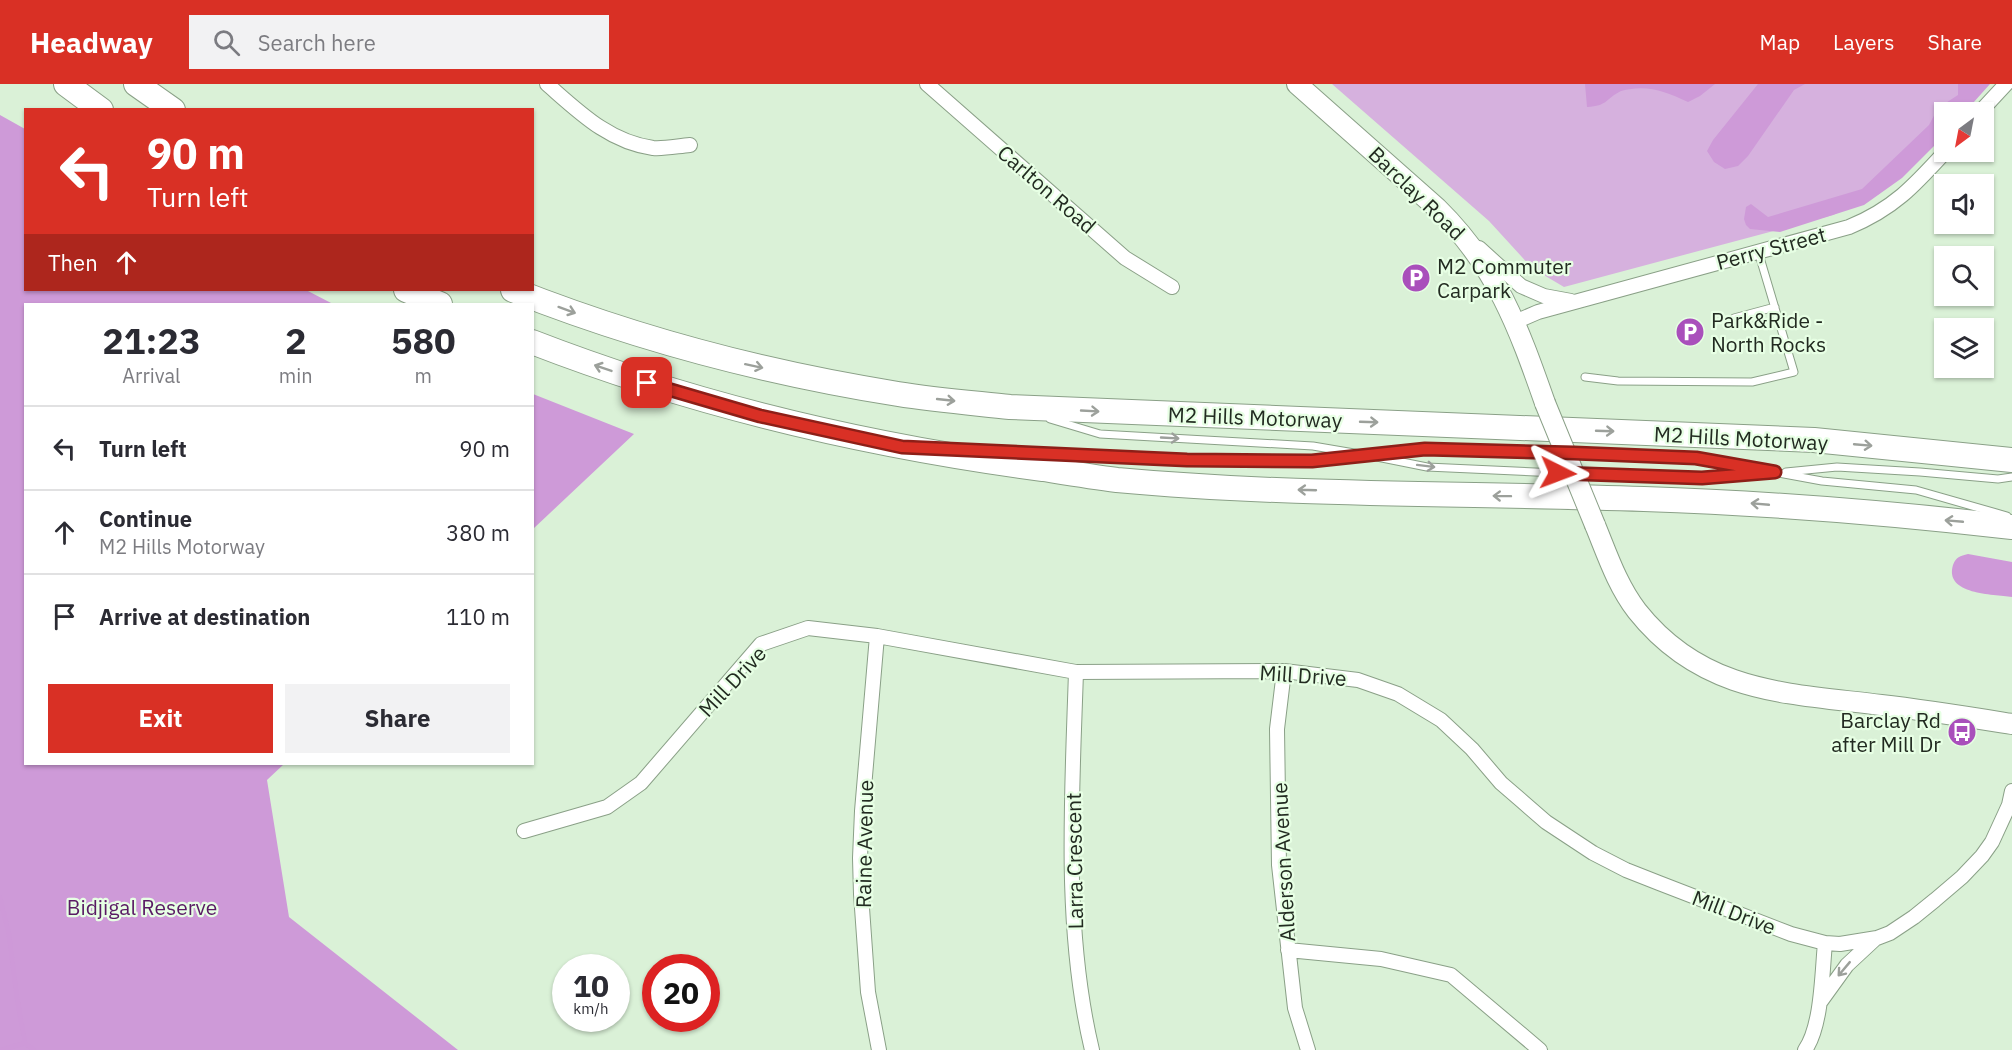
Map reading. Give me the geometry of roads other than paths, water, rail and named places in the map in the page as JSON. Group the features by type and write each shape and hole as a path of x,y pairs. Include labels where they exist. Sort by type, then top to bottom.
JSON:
{"highway":[{"path":"66,84 98,108"},
{"path":"136,84 170,108"},
{"path":"408,291 438,303"},
{"name":"M2 Hills Motorway","path":"516,291 618,328 734,361 816,380 899,395 1010,407 1815,440 2012,460"},
{"path":"534,343 691,396 760,416 902,447 984,462 1115,480 1329,491 1747,503 2012,527"}],"main road":[{"name":"Barclay Road","path":"1297,84 1457,228 1493,277 1515,322 1545,403 1619,584 1636,609 1676,649 1698,665 1718,675 1763,690 2012,724"}],"street":[{"path":"547,84 598,127 621,140 654,148 690,145"},
{"name":"Carlton Road","path":"927,84 1125,258 1172,287"},
{"path":"1989,102 2006,84"},
{"name":"Perry Street","path":"1515,322 1538,312 1849,227 1867,220 1898,200 1935,162"},
{"name":"Perry Street","path":"1457,228 1521,286 1544,296 1574,302"},
{"name":"Mill Drive","path":"524,831 607,807 641,783 761,644 808,628 877,636 1076,672 1284,672 1358,680 1398,694 1441,720 1472,749 1501,783 1554,827 1593,853 1659,884 1782,930 1825,943 1840,944 1877,938 1890,933 1914,917 1962,877 1982,856 2000,826 2012,791"},
{"name":"Raine Avenue","path":"877,636 860,858 868,992 879,1050"},
{"name":"Larra Crescent","path":"1076,672 1072,792 1074,907 1082,994 1092,1050"},
{"name":"Alderson Avenue","path":"1284,672 1277,729 1279,865 1295,1008 1308,1050"},
{"path":"1818,1007 1847,965 1877,938"},
{"path":"1805,1050 1815,1028 1825,943"},
{"path":"1288,950 1381,959 1451,975 1540,1050"}],"lane":[{"path":"1585,377 1618,381 1752,382 1794,372 1758,251"},
{"path":"1734,318 1774,307"},
{"path":"1010,407 1100,434 1313,446 1427,466 1702,478 1837,467 1998,479 2012,477"},
{"path":"902,447 984,452"},
{"path":"1008,453 1198,460 1312,461 1425,449 1696,458 1822,482 1916,490 2012,517"}],"waterway":[{"path":"0,897 9,935 25,1043 34,1050"},
{"path":"1,1050 25,1043"}],"place":[{"name":"M2 Commuter Carpark","path":"1416,278"},
{"name":"Park&Ride - North Rocks","path":"1690,332"},
{"name":"Barclay Rd after Mill Dr","path":"1962,732"}],"park label":[{"name":"Bidjigal Reserve","path":"142,907"}]}
